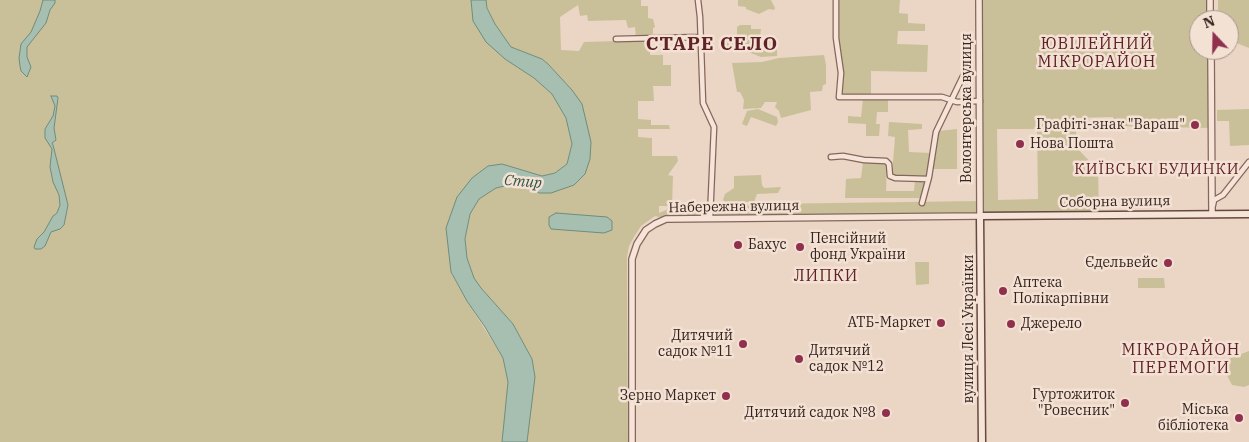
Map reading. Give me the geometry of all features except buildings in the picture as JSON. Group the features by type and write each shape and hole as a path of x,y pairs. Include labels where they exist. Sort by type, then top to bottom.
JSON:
{"main road":[{"name":"Соборна вулиця","path":"980,216 1212,210 1249,214"},
{"name":"вулиця Лесі Українки","path":"980,216 982,442"}],"street":[{"path":"698,0 703,103 714,127 710,218"},
{"path":"836,0 836,38 841,73 839,97 942,97 957,102 980,101"},
{"name":"Волонтерська вулиця","path":"979,0 980,216"},
{"path":"616,39 700,37"},
{"path":"1211,60 1212,210"},
{"path":"922,203 936,132 966,70"},
{"path":"831,157 843,156 864,160 886,161 889,164 890,176 928,180"},
{"path":"1212,210 1214,200 1223,195 1249,162"},
{"name":"Набережна вулиця","path":"632,442 632,259 637,244 646,230 666,219 980,216"}],"shaded area":[{"path":"0,0 471,0 473,21 505,59 534,78 552,94 566,118 572,144 567,164 555,173 542,176 502,164 488,166 472,178 451,273 503,358 508,382 502,442 0,442"},
{"path":"486,0 641,0 641,6 648,6 648,18 653,19 655,27 653,28 653,36 636,38 635,27 628,28 626,20 588,21 587,15 580,16 578,5 560,17 561,50 579,51 584,42 650,40 650,55 663,55 663,65 671,65 671,86 653,86 654,101 638,101 638,119 651,120 651,125 669,125 670,129 638,129 638,137 652,138 652,156 677,156 678,161 668,175 673,176 672,206 659,206 659,213 671,208 690,205 980,201 979,0 1210,0 1210,10 1189,10 1189,60 1211,60 1211,128 1113,126 1113,117 1076,118 1076,147 1098,170 1099,215 666,219 655,216 641,226 629,246 627,257 628,442 527,442 534,377 532,359 513,324 474,278 467,258 465,240 470,214 479,199 496,188 513,184 528,186 539,193 574,185 572,90 542,59 511,47 495,24 487,7","holes":["997,129 1037,129 1038,199 998,200"]},
{"path":"738,0 771,0 775,8 774,10 769,9 759,14 746,9 746,7 738,6"},
{"path":"838,0 900,0 899,13 908,14 908,23 925,24 925,31 898,31 897,44 928,45 927,72 871,71 871,96 843,95 841,91 838,38"},
{"path":"1218,0 1249,0 1249,48 1239,44 1239,10 1218,10"},
{"path":"740,25 751,25 751,29 761,29 759,47 761,48 768,48 769,38 777,37 777,56 761,57 736,47 720,46 720,41 737,41 737,27"},
{"path":"824,55 826,84 823,85 822,91 810,92 811,110 781,118 779,111 775,107 777,102 765,102 761,108 743,109 744,100 740,92 737,92 732,63 762,62 779,58"},
{"path":"863,99 888,99 888,112 877,112 876,124 880,124 879,136 866,136 866,124 848,123 848,116 861,117"},
{"path":"758,109 777,117 778,122 776,126 751,117 747,126 742,124 747,111"},
{"path":"1249,109 1249,145 1230,146 1229,121 1217,121 1217,110"},
{"path":"889,122 922,124 922,129 908,130 909,152 931,153 926,176 892,175 895,137 888,136"},
{"path":"957,129 957,169 932,169 938,131"},
{"path":"863,162 886,163 886,191 914,191 915,180 925,181 921,198 845,198 846,179 861,178"},
{"path":"761,175 764,188 781,187 778,193 757,194 754,202 725,202 723,200 725,194 734,188 734,176"},
{"path":"915,262 929,262 929,284 916,285"},
{"path":"1138,278 1164,278 1165,288 1138,288"},
{"path":"1249,351 1249,385 1244,387 1232,385 1220,362"}],"water":[{"path":"43,0 55,0 55,3 50,10 46,23 27,47 27,57 31,67 27,77 21,71 20,66 21,44 31,32"},
{"name":"Стир","path":"471,0 486,0 487,8 495,24 511,47 542,59 572,90 582,104 591,142 590,159 585,174 574,185 551,193 539,193 528,186 513,184 496,188 479,199 470,214 465,239 467,258 474,278 513,324 532,359 535,377 527,442 502,442 508,382 503,358 451,272 446,228 457,197 472,178 488,166 502,164 542,176 555,173 567,164 572,144 566,118 552,94 534,78 505,59 486,42 473,21"},
{"path":"51,96 57,96 58,98 54,128 56,140 52,143 68,205 64,225 60,229 51,232 45,246 41,249 35,249 37,239 57,213 60,205 59,195 53,182 50,167 52,149 45,138 45,129 53,116 55,106"},
{"path":"556,213 607,217 612,221 612,230 604,233 551,229 549,217"}],"place":[{"name":"Графіті-знак \"Вараш\"","path":"1195,125"},
{"name":"Нова Пошта","path":"1020,144"},
{"name":"Бахус","path":"738,245"},
{"name":"Пенсійний фонд України","path":"800,247"},
{"name":"Єдельвейс","path":"1168,263"},
{"name":"Аптека Полікарпівни","path":"1003,291"},
{"name":"АТБ-Маркет","path":"941,323"},
{"name":"Джерело","path":"1011,324"},
{"name":"Дитячий садок №11","path":"743,344"},
{"name":"Дитячий садок №12","path":"799,359"},
{"name":"Зерно Маркет","path":"726,396"},
{"name":"Гуртожиток \"Ровесник\"","path":"1125,403"},
{"name":"Дитячий садок №8","path":"886,413"},
{"name":"Міська бібліотека","path":"1239,418"}],"district":[{"name":"СТАРЕ СЕЛО","path":"712,45"},
{"name":"ЮВІЛЕЙНИЙ МІКРОРАЙОН","path":"1097,53"},
{"name":"КИЇВСЬКІ БУДИНКИ","path":"1157,170"},
{"name":"ЛИПКИ","path":"826,276"},
{"name":"МІКРОРАЙОН ПЕРЕМОГИ","path":"1181,359"}]}
